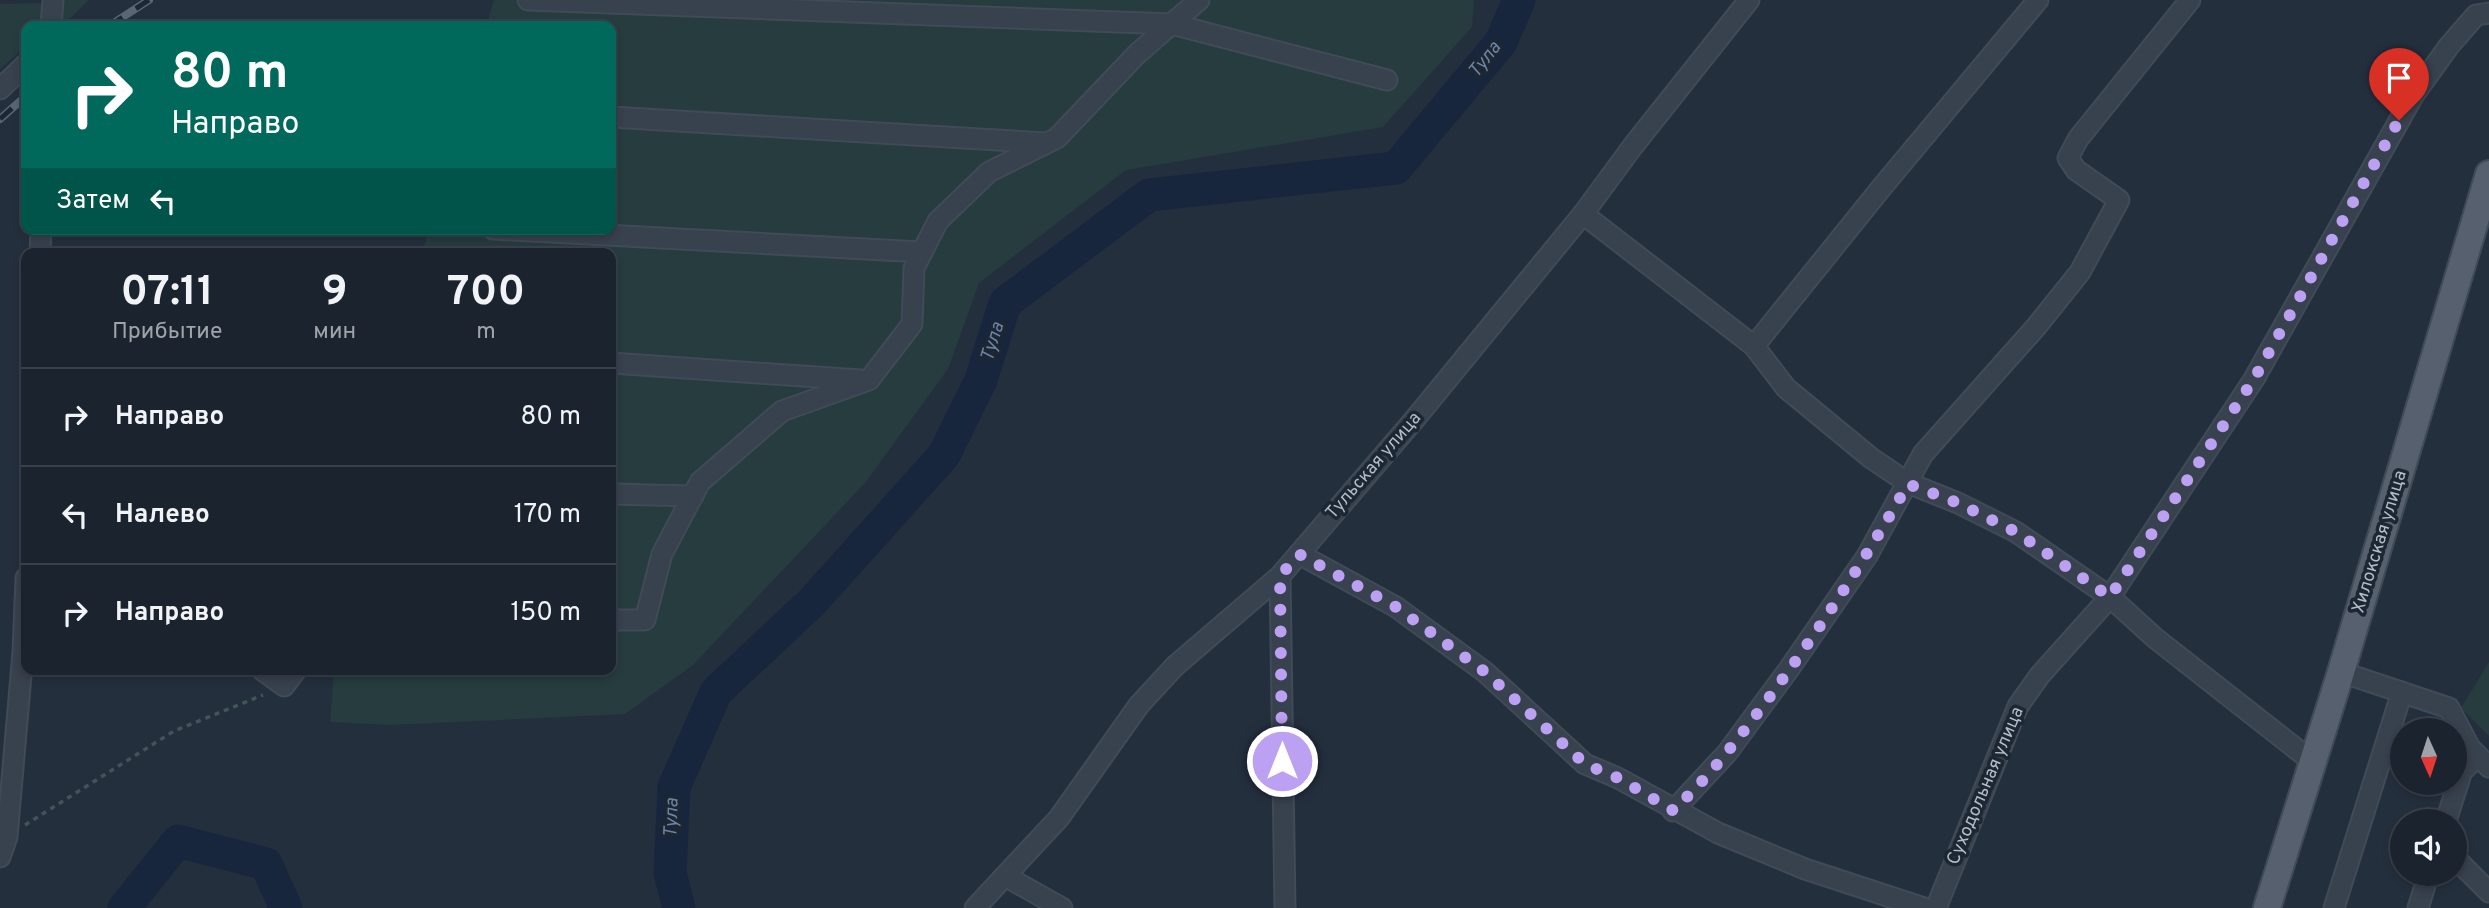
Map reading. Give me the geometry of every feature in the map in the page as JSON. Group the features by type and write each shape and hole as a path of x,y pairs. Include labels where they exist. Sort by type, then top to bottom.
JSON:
{"main road":[{"name":"Хилокская улица","path":"2267,908 2341,672 2489,174"}],"street":[{"path":"51,21 53,0"},
{"path":"528,0 1172,24 1387,80"},
{"path":"616,620 645,621 662,554 700,482 782,411 869,380 912,324 914,268 938,221 989,172 1057,138 1137,54 1199,0"},
{"name":"Тульская улица","path":"975,908 1059,818 1139,705 1175,666 1280,576 1414,420 1583,214 1633,146 1749,0"},
{"path":"1754,346 2038,0"},
{"path":"1674,811 1727,753 1788,669 1867,555 1923,454 2036,327 2080,272 2119,200 2076,170 2068,158 2078,139 2190,0"},
{"name":"Суходольная улица","path":"1936,908 2018,706 2040,675 2110,597 2254,379 2413,96 2449,46 2476,15 2489,13"},
{"path":"0,89 21,69"},
{"path":"616,117 1048,143"},
{"path":"1583,214 1754,346 1786,388 1851,443 1908,484 1958,503 2016,532 2110,597 2155,638 2313,762"},
{"path":"605,235 922,252"},
{"path":"616,363 869,380"},
{"path":"616,494 693,496"},
{"path":"1299,554 1396,607 1485,672 1585,764 1618,778 1718,834 1805,869 1924,908"},
{"path":"1280,576 1285,908"},
{"path":"2341,672 2449,708 2470,748 2483,762 2461,773 2450,809"},
{"path":"0,858 7,836 23,675"},
{"path":"2334,908 2402,692"},
{"path":"2467,870 2489,892"},
{"path":"1005,876 1062,908"},
{"path":"2418,908 2425,886"}],"path":[{"path":"7,836 174,732 290,678"}],"green space":[{"path":"63,0 89,0 67,21 62,21"},
{"path":"494,0 1474,0 1472,27 1383,127 1126,170 979,283 948,369 865,483 693,665 625,714 390,725 330,722 334,675 616,675 616,248 424,248 427,235 616,235 616,21 488,21"},
{"path":"42,3 41,21 21,21 21,50 0,69 0,4"},
{"path":"2489,662 2489,736 2461,708"}],"waterway":[{"name":"Тула","path":"679,908 670,873 674,787 716,692 813,601 944,455 981,380 1005,303 1149,195 1396,168 1501,42 1519,0"},
{"name":"Тула","path":"124,908 178,841 266,864 286,908"}],"railway":[{"path":"117,21 149,0"},
{"path":"0,119 21,100"}],"route":[{"path":"1282,761 1280,576 1299,554 1396,607 1485,672 1585,764 1618,778 1674,811 1727,753 1788,669 1867,555 1908,484 1958,503 2016,532 2110,597 2254,379 2399,120"}]}
